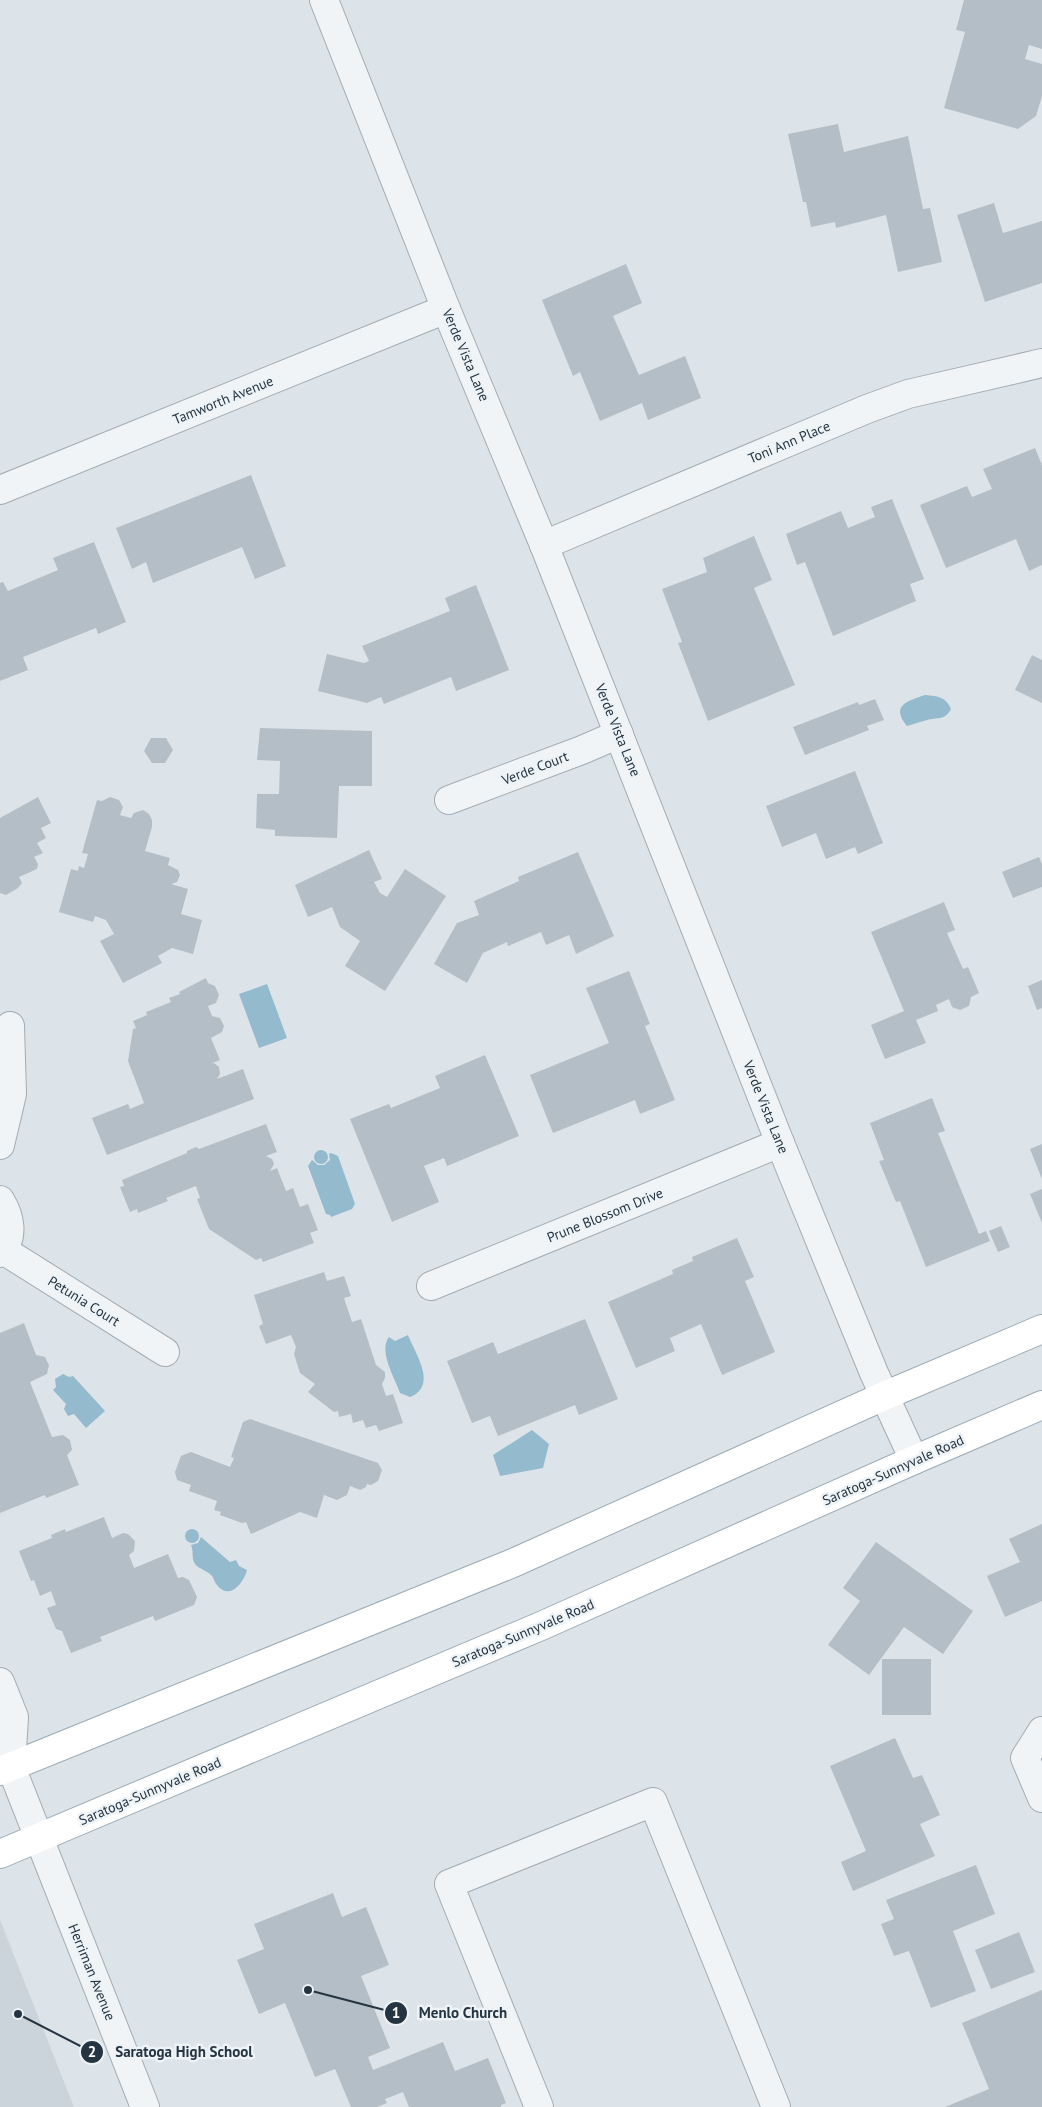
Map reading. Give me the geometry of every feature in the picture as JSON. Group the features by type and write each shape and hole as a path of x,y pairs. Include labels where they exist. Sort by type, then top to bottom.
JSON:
{"main road":[{"path":"4,1763 88,1737 512,1562 884,1396 1042,1329"},
{"name":"Saratoga-Sunnyvale Road","path":"0,1854 541,1626 1042,1405"}],"street":[{"name":"Verde Vista Lane","path":"324,0 446,309 620,734 780,1143 884,1396 914,1460"},
{"name":"Tamworth Avenue","path":"0,490 446,309"},
{"name":"Toni Ann Place","path":"544,545 867,409 908,394 1042,363"},
{"name":"Verde Court","path":"449,800 620,734"},
{"path":"0,1145 12,1094 10,1026"},
{"name":"Prune Blossom Drive","path":"431,1286 780,1143"},
{"path":"0,1200 7,1211 10,1224 9,1237 2,1251"},
{"name":"Petunia Court","path":"2,1251 164,1352"},
{"path":"0,1682 14,1717 4,1763"},
{"path":"1042,1730 1025,1758 1042,1798"},
{"name":"Herriman Avenue","path":"4,1763 39,1837 145,2107"},
{"path":"539,2107 449,1884 653,1802 776,2107"}],"shaded area":[{"path":"0,1920 74,2107 0,2107"}],"water":[{"path":"925,695 941,698 947,702 951,709 949,713 943,717 907,726 900,713 903,705"},
{"path":"267,984 287,1038 259,1048 239,994"},
{"path":"321,1150 326,1152 328,1157 326,1162 321,1164 316,1162 314,1157 316,1152"},
{"path":"329,1154 338,1156 355,1204 352,1209 331,1217 326,1214 308,1166 312,1160 318,1165 324,1165 330,1160"},
{"path":"408,1335 420,1361 424,1378 423,1385 418,1392 410,1397 400,1393 388,1365 385,1350 389,1337 395,1341"},
{"path":"63,1374 69,1377 73,1376 105,1411 86,1428 74,1414 68,1416 64,1409 66,1404 53,1390 56,1387 55,1379"},
{"path":"532,1430 549,1444 543,1468 500,1476 493,1455"},
{"path":"189,1529 195,1529 199,1536 195,1543 189,1543 185,1539 185,1533"},
{"path":"201,1537 230,1562 236,1560 239,1566 247,1570 243,1580 231,1591 222,1589 216,1584 212,1576 195,1564 191,1545 198,1543"}],"building":[{"path":"964,0 1042,0 1042,49 1029,45 1025,59 1042,64 1042,96 1036,116 1018,129 944,108 965,32 956,30"},
{"path":"838,124 844,152 908,136 923,209 930,208 942,262 898,272 886,215 836,228 835,222 811,227 806,202 803,202 788,134"},
{"path":"994,203 1003,233 1042,221 1042,283 985,302 957,215"},
{"path":"626,264 642,303 613,316 639,375 685,356 701,398 648,420 642,403 600,421 580,372 573,376 542,300"},
{"path":"1035,448 1042,465 1042,565 1029,571 1016,539 946,568 920,505 967,486 972,497 992,489 983,469"},
{"path":"251,475 286,566 255,579 242,547 153,583 146,562 132,569 116,528"},
{"path":"892,499 924,579 910,584 916,601 833,636 805,562 797,565 786,534 841,511 848,528 875,517 871,507"},
{"path":"754,536 772,580 754,588 795,685 708,721 678,643 682,642 662,589 707,572 703,558"},
{"path":"94,542 126,622 98,634 96,628 23,657 28,670 0,681 0,583 3,582 8,591 58,570 53,558"},
{"path":"476,585 509,670 456,691 451,677 384,704 381,697 367,703 318,691 327,654 364,663 369,661 362,646 450,611 445,598"},
{"path":"1032,655 1042,660 1042,703 1015,690"},
{"path":"875,699 884,720 867,726 869,730 805,755 793,727 858,702 859,705"},
{"path":"260,728 372,731 372,786 339,786 337,838 275,836 275,830 256,828 257,794 279,794 280,761 257,760"},
{"path":"151,738 166,738 173,750 165,763 152,763 144,751"},
{"path":"855,771 883,843 858,854 855,847 826,859 816,833 782,847 766,806"},
{"path":"38,797 51,823 41,828 46,838 37,843 43,853 34,857 38,864 37,869 19,877 22,883 18,888 6,895 0,893 0,818"},
{"path":"110,797 119,800 123,807 120,815 131,818 134,813 143,810 149,814 152,820 152,827 145,851 170,858 168,865 178,870 180,875 177,882 171,884 188,889 181,914 202,920 193,954 172,948 158,956 162,963 123,983 100,941 114,934 106,920 95,916 93,922 59,912 71,869 78,871 79,866 84,868 88,854 82,853 97,800 102,801"},
{"path":"369,850 382,879 374,882 380,893 387,897 405,869 446,896 385,991 345,966 360,941 340,927 332,907 308,917 295,885"},
{"path":"578,852 614,936 576,954 569,935 546,945 541,932 508,946 507,942 483,953 467,983 434,964 457,923 479,915 474,901 519,881 518,877"},
{"path":"1039,857 1042,864 1042,887 1013,898 1002,872"},
{"path":"944,902 955,930 947,933 963,969 968,967 979,993 971,997 969,1006 960,1010 952,1007 949,999 936,1005 938,1011 916,1020 926,1043 885,1059 871,1025 904,1011 871,932"},
{"path":"629,971 650,1024 645,1026 675,1100 640,1114 635,1100 553,1133 530,1075 609,1043 586,988"},
{"path":"206,978 208,983 215,986 219,995 216,1003 208,1006 212,1016 220,1018 224,1026 222,1032 211,1038 220,1060 210,1064 214,1063 219,1067 220,1074 217,1079 243,1069 254,1099 107,1155 92,1118 128,1104 130,1109 144,1103 128,1061 133,1029 136,1028 133,1021 147,1015 146,1012 171,1002 169,998 180,994 179,992"},
{"path":"1042,980 1042,1008 1037,1010 1028,986"},
{"path":"485,1055 519,1136 447,1166 444,1158 424,1166 439,1202 392,1222 350,1119 389,1104 391,1108 440,1088 435,1076"},
{"path":"932,1098 945,1131 938,1133 979,1234 986,1231 990,1241 926,1267 900,1201 896,1202 879,1161 884,1160 870,1123"},
{"path":"266,1124 277,1152 266,1156 272,1159 274,1164 270,1171 277,1168 286,1191 293,1188 300,1207 308,1204 318,1230 310,1233 314,1243 263,1262 261,1258 256,1260 209,1229 197,1199 200,1198 196,1186 166,1198 168,1201 138,1213 137,1209 130,1212 120,1187 124,1186 122,1180 187,1153 187,1151 196,1147 199,1149"},
{"path":"1042,1144 1042,1179 1030,1149"},
{"path":"1042,1189 1042,1223 1030,1194"},
{"path":"1001,1226 1010,1247 998,1252 989,1231"},
{"path":"737,1238 754,1277 745,1281 775,1352 722,1375 701,1324 670,1338 675,1351 636,1368 608,1302 673,1274 672,1270 693,1261 692,1257"},
{"path":"324,1272 327,1281 344,1276 351,1296 344,1298 352,1322 361,1319 376,1365 385,1372 382,1384 386,1396 393,1394 403,1423 379,1431 376,1425 366,1428 363,1420 353,1423 351,1414 339,1417 338,1411 334,1412 308,1392 315,1384 300,1373 294,1354 296,1347 291,1335 266,1344 259,1326 263,1324 254,1295"},
{"path":"585,1319 618,1399 579,1415 575,1405 498,1436 490,1416 472,1423 447,1361 493,1342 498,1354"},
{"path":"24,1323 36,1355 45,1357 49,1365 47,1374 30,1382 52,1437 63,1435 70,1440 72,1450 67,1455 79,1485 46,1498 45,1495 0,1513 0,1333"},
{"path":"250,1419 378,1463 382,1470 378,1481 371,1485 367,1484 366,1487 360,1490 350,1486 347,1495 337,1500 324,1495 317,1518 300,1512 251,1534 246,1522 242,1523 220,1515 221,1512 214,1510 217,1501 189,1491 191,1485 177,1480 175,1472 181,1456 191,1452 230,1467 234,1458 231,1457 243,1422"},
{"path":"104,1517 112,1538 123,1533 128,1534 135,1541 134,1551 129,1555 134,1568 168,1554 178,1578 183,1577 189,1580 197,1597 194,1605 155,1621 153,1616 100,1637 102,1641 71,1653 62,1631 56,1629 47,1608 56,1605 51,1591 40,1596 34,1580 31,1581 19,1551 52,1538 51,1535 65,1529 66,1532"},
{"path":"1042,1524 1042,1601 1005,1617 987,1576 1020,1562 1009,1539"},
{"path":"876,1542 973,1611 943,1654 904,1627 869,1675 828,1645 860,1601 843,1588"},
{"path":"882,1659 931,1659 931,1715 882,1715"},
{"path":"895,1738 913,1778 922,1775 940,1815 920,1824 935,1856 853,1891 841,1862 866,1851 830,1766"},
{"path":"976,1865 995,1914 953,1931 976,1991 931,2008 909,1951 894,1956 881,1924 894,1919 886,1900"},
{"path":"333,1893 342,1917 366,1907 389,1965 361,1976 390,2048 368,2057 373,2070 443,2042 455,2071 488,2058 506,2103 501,2105 501,2107 409,2107 403,2092 385,2099 387,2103 377,2107 351,2107 335,2069 315,2077 285,2003 259,2014 237,1960 264,1949 254,1924"},
{"path":"1019,1932 1035,1972 991,1989 975,1950"},
{"path":"1042,1990 1042,2107 945,2107 989,2089 962,2023"}],"place":[{"name":"Menlo Church","path":"308,1990"},
{"name":"Saratoga High School","path":"18,2014"}]}
